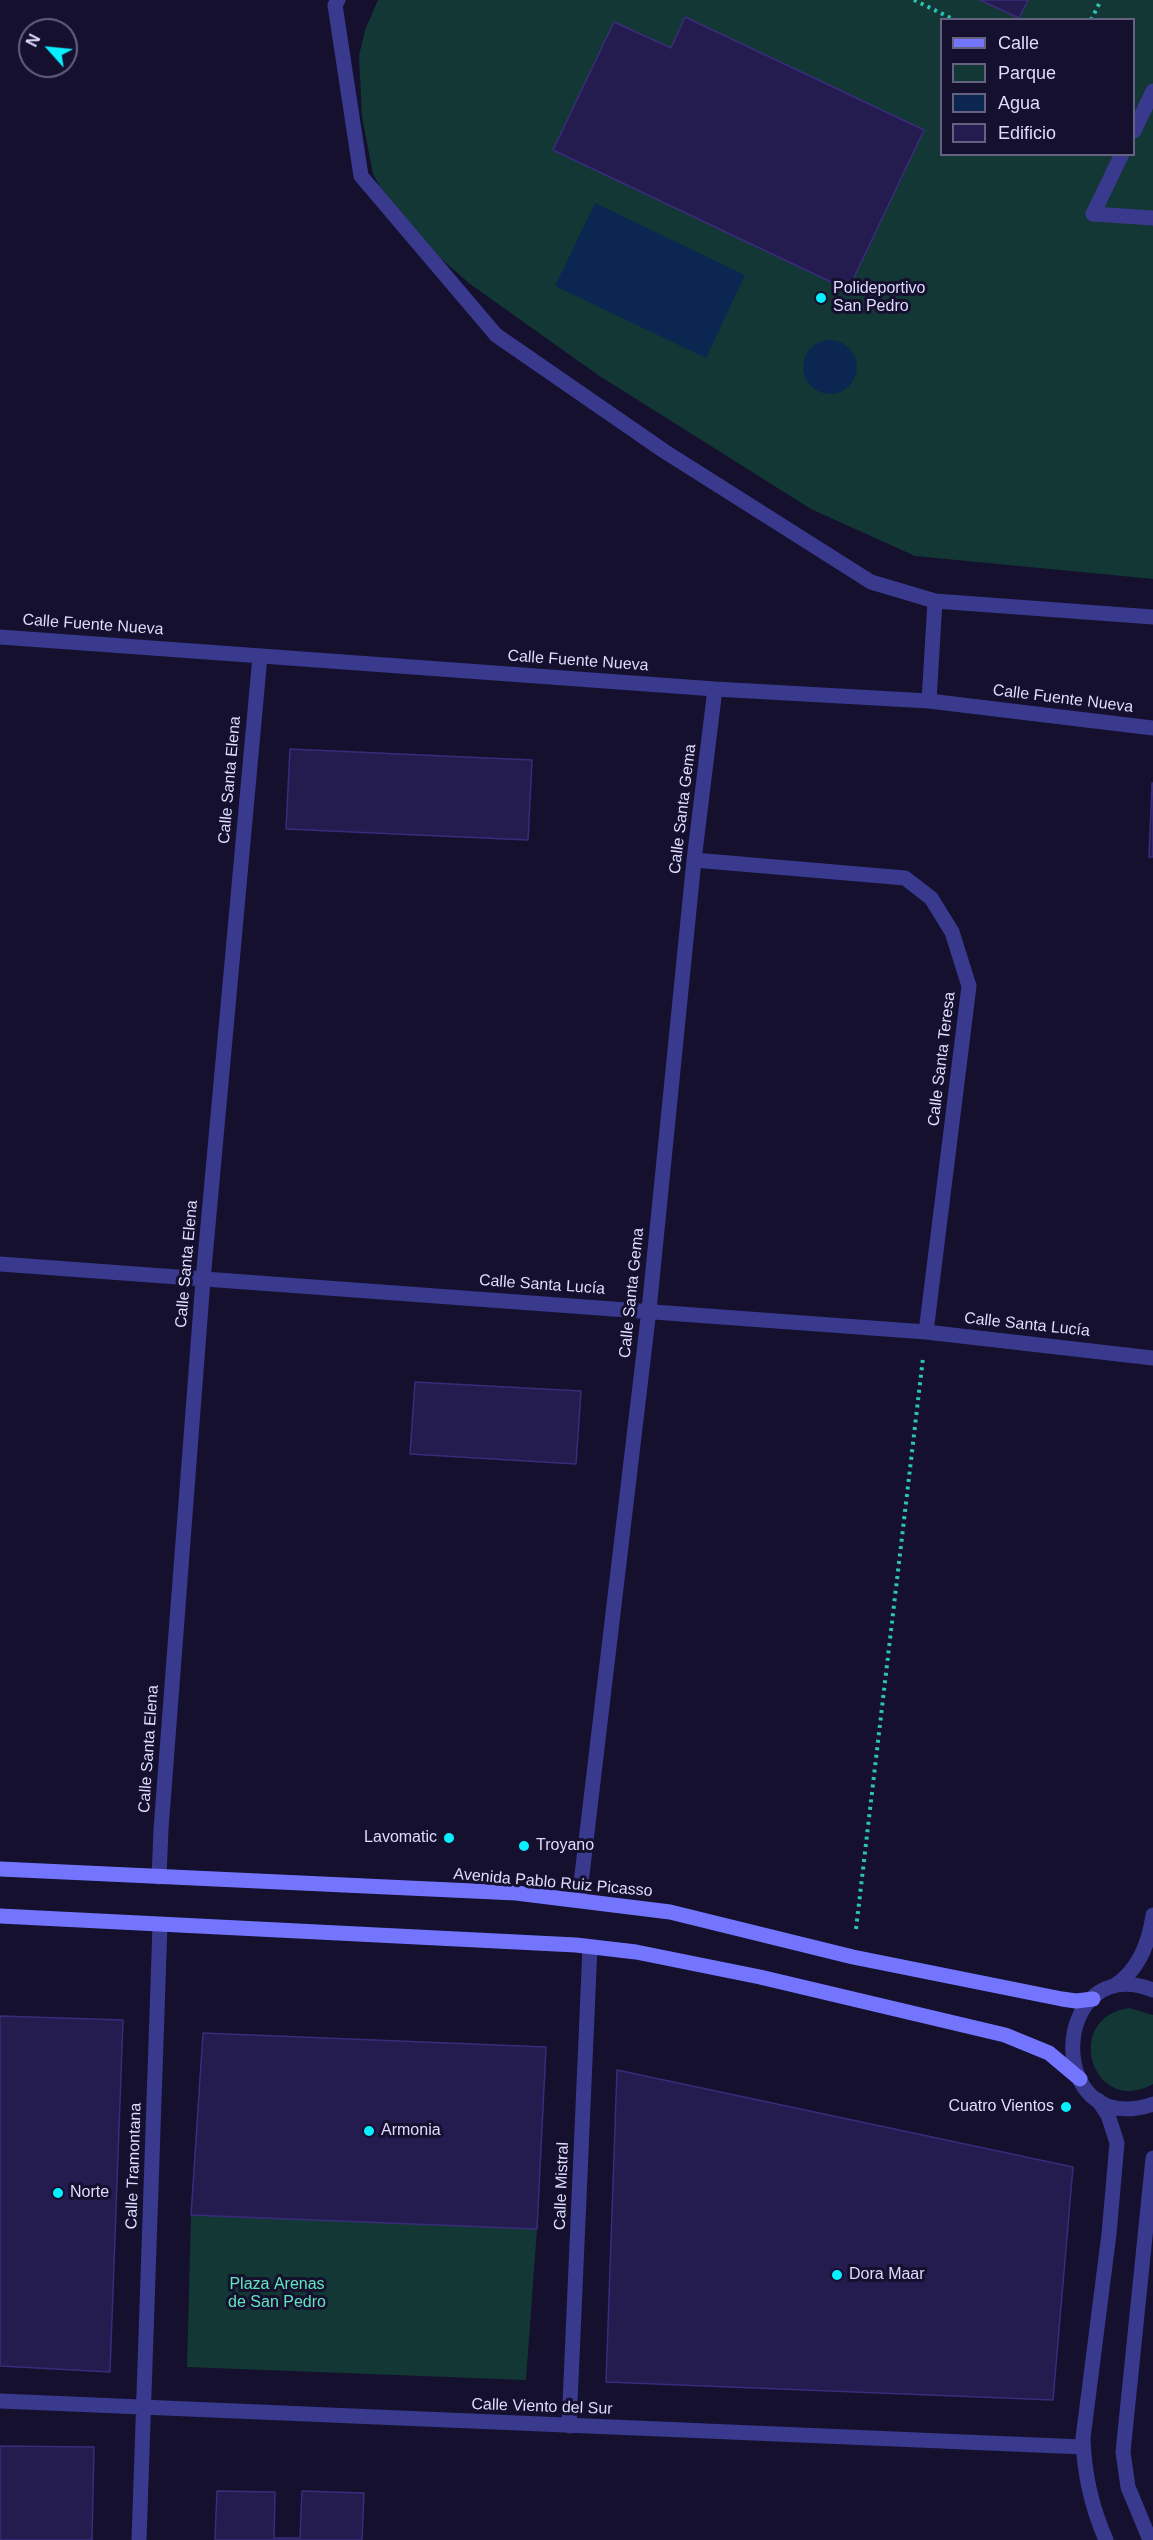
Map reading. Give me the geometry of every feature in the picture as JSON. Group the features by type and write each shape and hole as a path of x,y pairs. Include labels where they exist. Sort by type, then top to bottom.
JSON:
{"street":[{"path":"338,0 335,5 362,176 496,335 664,451 872,582 935,601 1153,617"},
{"path":"1135,129 1153,91"},
{"path":"1121,156 1093,214 1153,218"},
{"path":"928,701 935,601"},
{"name":"Calle Fuente Nueva","path":"0,637 715,689 928,701 1153,728"},
{"name":"Calle Santa Elena","path":"159,1877 203,1280 260,656"},
{"name":"Calle Santa Gema","path":"579,1900 649,1310 694,860 715,689"},
{"name":"Calle Santa Teresa","path":"694,860 905,878 931,898 951,932 969,986 926,1332"},
{"name":"Calle Santa Lucía","path":"0,1264 926,1332 1153,1358"},
{"name":"Avenida Pablo Ruiz Picasso","path":"0,1869 516,1893 579,1900 669,1912 853,1957 1062,1999 1076,2001 1093,1999"},
{"path":"1080,2079 1072,2056 1072,2038 1080,2016 1093,1999 1130,1974 1150,1936 1153,1915"},
{"path":"0,1916 590,1947 636,1952 760,1977 1005,2035 1049,2053 1080,2079 1098,2100 1108,2115 1117,2143 1109,2234 1083,2447 1083,2459 1094,2508 1106,2540"},
{"name":"Calle Tramontana","path":"139,2540 160,1925"},
{"name":"Calle Mistral","path":"569,2426 590,1947"},
{"path":"1111,1988 1129,1984 1153,1990"},
{"path":"1098,2100 1128,2108 1153,2104"},
{"path":"1150,2540 1128,2487 1122,2452 1153,2158"},
{"name":"Calle Viento del Sur","path":"0,2401 144,2409 1083,2447"}],"path":[{"path":"914,0 951,18"},
{"path":"1092,18 1101,0"},
{"path":"853,1957 926,1332"}],"green space":[{"name":"Polideportivo San Pedro","path":"378,0 1153,0 1153,579 915,556 811,509 598,375 470,284 438,256 388,202 373,174 362,117 359,56 365,30"},
{"path":"1129,2008 1153,2015 1153,2084 1132,2091 1114,2088 1101,2078 1093,2062 1091,2045 1096,2029 1108,2016"},
{"name":"Plaza Arenas de San Pedro","path":"191,2215 537,2229 526,2380 187,2367"}],"water":[{"path":"595,203 745,275 706,358 555,286"},
{"path":"825,340 835,340 845,344 853,352 857,367 853,382 845,390 835,394 825,394 815,390 807,382 803,372 803,362 807,352 815,344"}],"building":[{"path":"980,0 1028,0 1019,18"},
{"path":"685,17 924,130 848,290 553,150 614,22 671,48"},
{"path":"290,749 532,760 528,840 286,829"},
{"path":"1152,783 1153,857 1149,857"},
{"path":"415,1382 581,1391 576,1464 410,1454"},
{"name":"Norte","path":"0,2016 123,2020 110,2372 0,2366"},
{"name":"Armonia","path":"203,2033 546,2047 537,2229 191,2215"},
{"name":"Dora Maar","path":"617,2070 1073,2167 1053,2400 606,2382"},
{"path":"0,2446 94,2447 92,2540 0,2540"},
{"path":"217,2491 275,2492 274,2538 300,2538 302,2491 364,2493 362,2540 215,2540"}],"place":[{"name":"Polideportivo San Pedro","path":"821,298"},
{"name":"Lavomatic","path":"449,1838"},
{"name":"Troyano","path":"524,1846"},
{"name":"Cuatro Vientos","path":"1066,2107"},
{"name":"Armonia","path":"369,2131"},
{"name":"Norte","path":"58,2193"},
{"name":"Dora Maar","path":"837,2275"}]}
